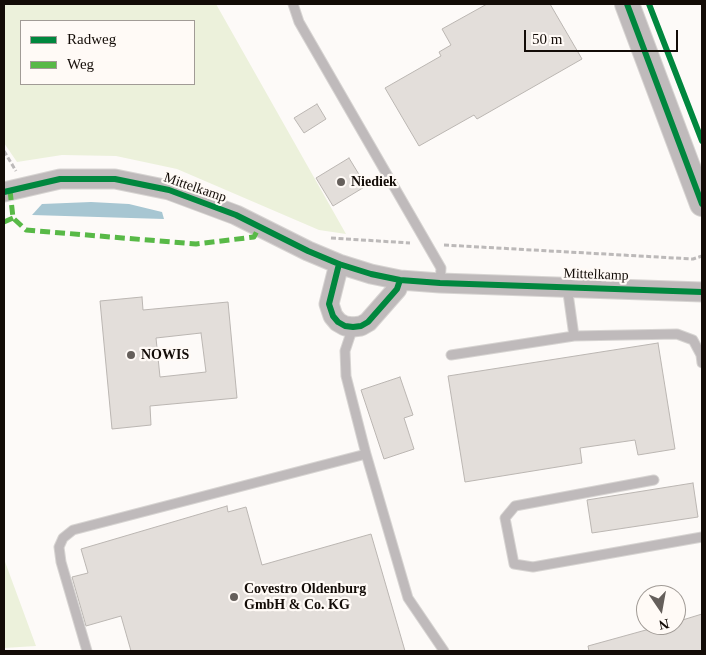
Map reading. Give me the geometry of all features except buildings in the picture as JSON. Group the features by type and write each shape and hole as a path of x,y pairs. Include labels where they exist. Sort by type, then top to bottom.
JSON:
{"street":[{"path":"627,4 702,204"},
{"name":"Mittelkamp","path":"9,181 115,179 169,190 236,215 308,251 339,264 371,274 400,280 702,292"},
{"path":"339,264 330,295 330,310 338,322 353,327 361,326 368,322 398,290 400,280"}],"lane":[{"path":"293,4 299,22 441,268 440,283"},
{"path":"567,286 574,336"},
{"path":"353,327 346,351 346,376 366,454 408,598 444,651"},
{"path":"451,355 574,336 676,334 693,340 701,355 702,363"},
{"path":"87,651 61,562 59,547 63,538 74,530 366,454"},
{"path":"654,480 515,506 505,518 514,564 533,567 702,537"}],"path":[{"path":"4,151 9,181 25,169"},
{"path":"323,235 333,238 427,244 693,258 702,256"}],"green space":[{"path":"4,4 216,4 346,234 319,230 177,169 116,156 62,155 17,162 4,143"},
{"path":"4,559 36,646 4,648"}],"water":[{"path":"91,202 129,204 162,212 164,219 32,215 42,204"}],"marked path":[{"path":"10,190 13,218 26,230 196,244 254,237 259,227"},
{"path":"4,222 13,218"}],"cycle path":[{"path":"627,4 702,204"},
{"path":"649,4 702,141"},
{"path":"4,192 60,179 115,179 169,190 236,215 308,251 339,264 371,274 400,280 702,292"},
{"path":"339,264 329,304 333,316 345,326 361,326 368,322 397,289 400,280"}],"place":[{"name":"Niediek","path":"341,182"},
{"name":"NOWIS","path":"131,355"},
{"name":"Covestro Oldenburg GmbH & Co. KG","path":"234,597"}]}
